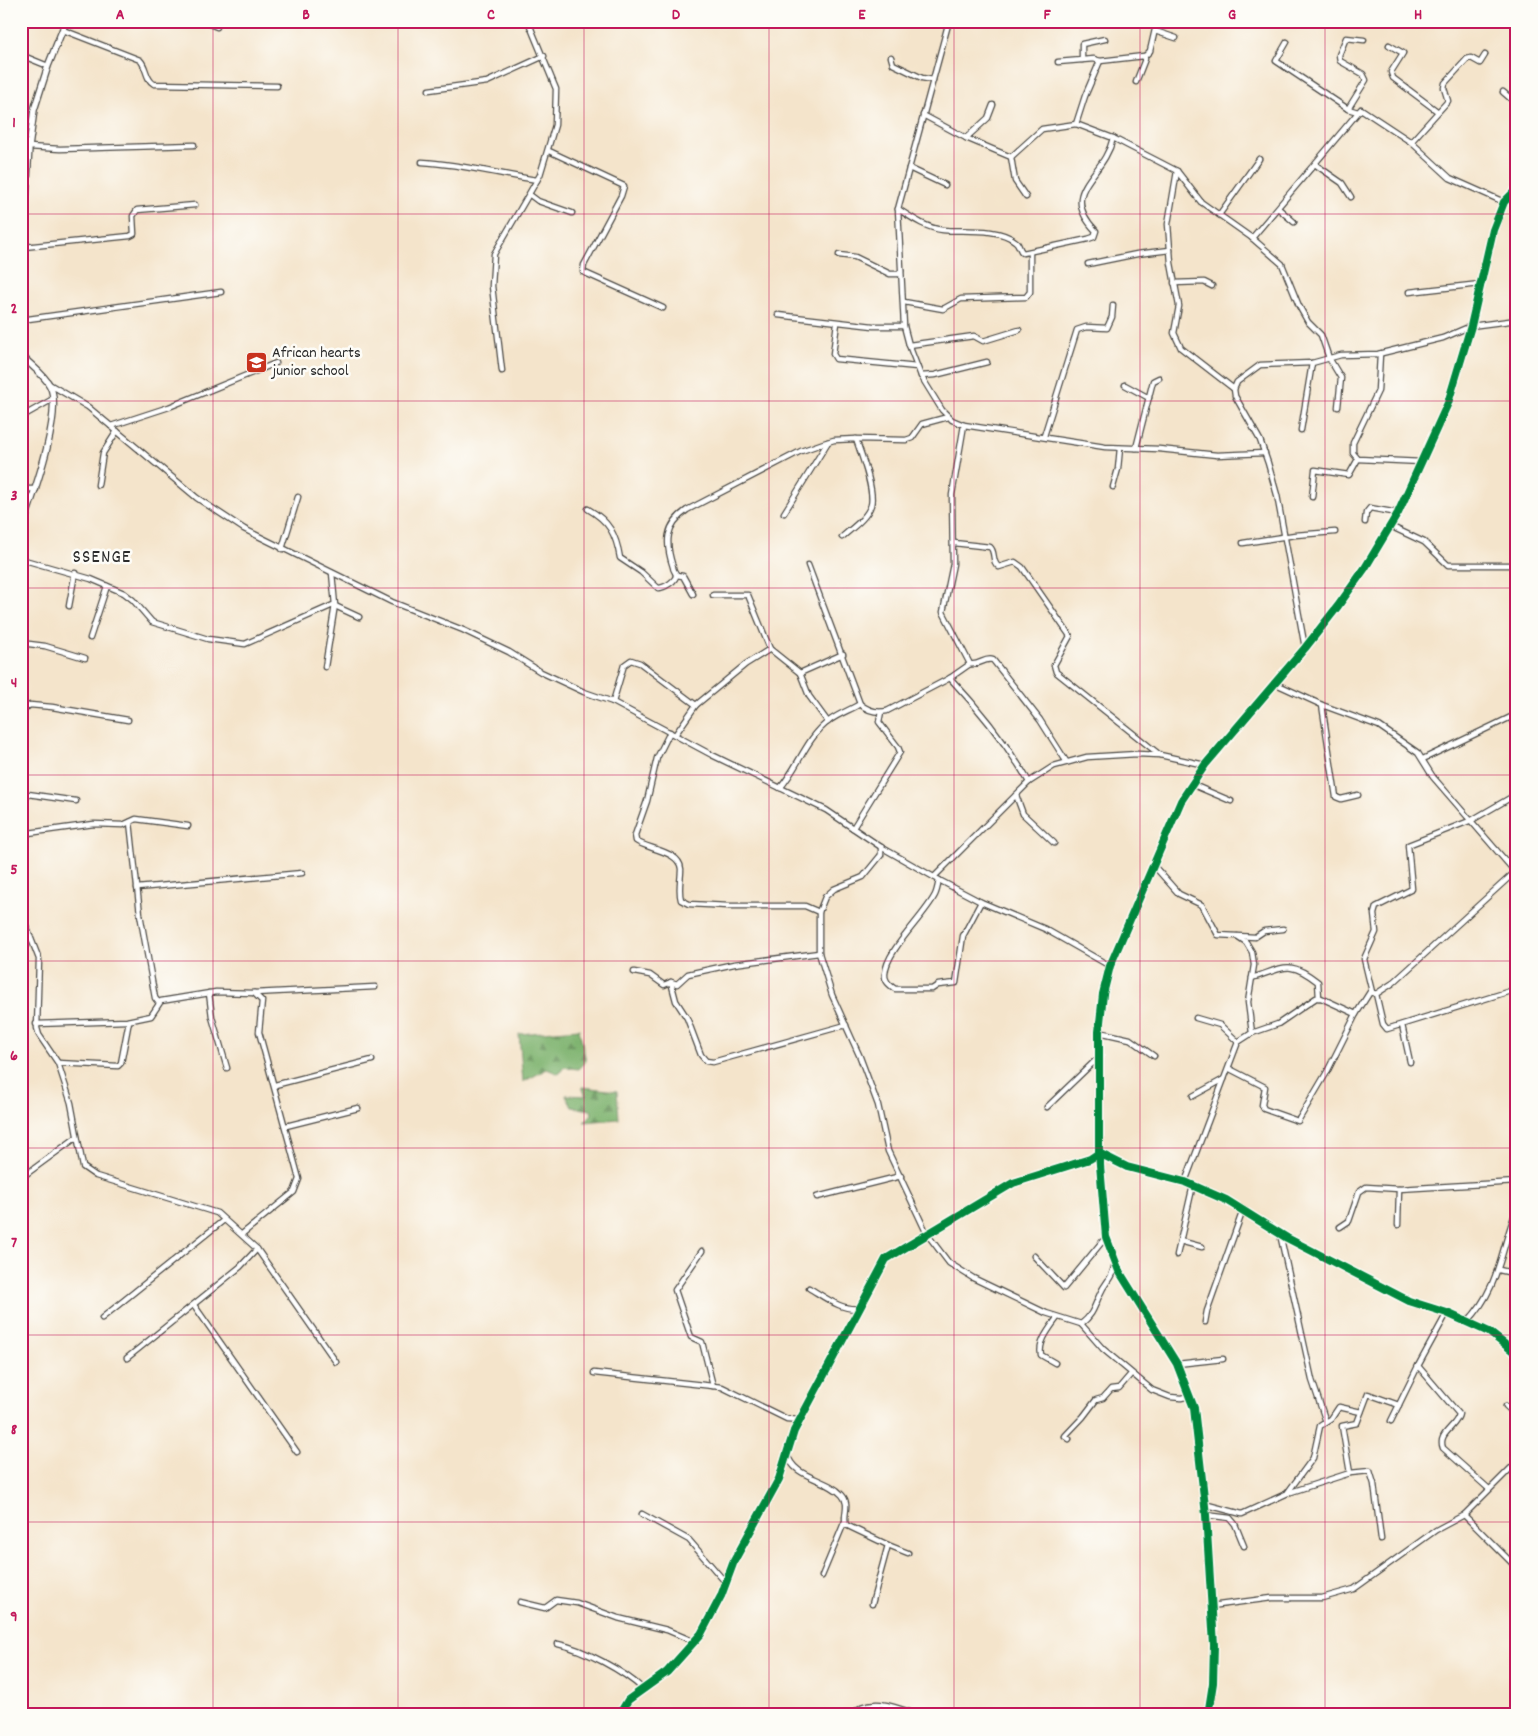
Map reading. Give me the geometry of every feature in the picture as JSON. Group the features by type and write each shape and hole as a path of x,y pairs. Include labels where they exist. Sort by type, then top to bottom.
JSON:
{"street":[{"path":"21,280 29,147 37,97 66,21"},
{"path":"202,21 217,27"},
{"path":"386,25 420,21"},
{"path":"502,370 492,286 494,254 537,180 549,151 555,125 557,102 554,82 528,21"},
{"path":"949,21 898,209 904,326 908,345 921,376 948,417 964,425 1120,448 1217,455 1265,452"},
{"path":"1136,82 1145,56 1150,51 1156,21"},
{"path":"62,30 140,60 145,64 150,81 154,84 277,86"},
{"path":"1155,30 1176,38"},
{"path":"1348,109 1366,80 1363,74 1339,60 1339,55 1346,38 1364,40"},
{"path":"1082,60 1082,44 1105,39"},
{"path":"1287,42 1276,61 1348,109 1358,112"},
{"path":"1388,45 1403,53 1391,72 1393,78 1437,111"},
{"path":"1411,142 1448,99 1444,88 1445,83 1467,59 1471,58 1480,63 1485,54"},
{"path":"21,55 48,66"},
{"path":"429,90 487,82 544,56"},
{"path":"1058,62 1100,61 1145,56"},
{"path":"891,58 893,64 922,78 933,80"},
{"path":"1076,124 1086,93 1100,61"},
{"path":"1503,92 1517,104"},
{"path":"966,138 988,118 993,105"},
{"path":"1252,238 1279,209 1358,112 1364,109 1411,142 1450,178 1504,202"},
{"path":"923,115 966,138 1011,158"},
{"path":"1011,158 1042,129 1076,124 1113,138 1177,171 1201,202 1252,238 1282,264 1308,322 1321,335 1329,358 1342,382 1338,407"},
{"path":"898,209 931,228 977,230 1008,237 1015,241 1021,252 1030,252 1088,239 1096,235 1096,230 1082,212 1080,198 1087,182 1110,151 1113,138"},
{"path":"29,147 60,149 194,145"},
{"path":"549,151 624,186 621,196 584,265 583,272 663,308"},
{"path":"1011,158 1015,181 1026,197"},
{"path":"1219,215 1259,159"},
{"path":"422,162 455,164 484,172 537,180"},
{"path":"1316,165 1342,183 1351,198"},
{"path":"909,168 945,185"},
{"path":"1177,171 1169,209 1170,250 1178,309 1174,333 1178,343 1193,359 1234,389 1265,452 1276,495 1305,648"},
{"path":"1208,1715 1215,1666 1206,1515 1197,1426 1190,1396 1176,1364 1115,1262 1106,1237 1099,1154 1099,1032 1103,994 1110,966 1173,818 1191,784 1305,648 1366,568 1398,513 1448,403 1471,326 1488,246 1504,202 1517,189"},
{"path":"530,194 538,201 572,213"},
{"path":"24,247 130,236 134,234 133,216 137,210 195,204"},
{"path":"1279,209 1294,222"},
{"path":"1088,264 1170,250"},
{"path":"904,302 943,309 961,300 1026,297 1030,292 1030,252"},
{"path":"839,255 866,261 893,274 899,274 901,271"},
{"path":"1174,283 1204,282 1212,286"},
{"path":"1409,292 1480,284"},
{"path":"21,320 221,292"},
{"path":"1044,436 1077,330 1086,327 1107,328 1112,317 1113,305"},
{"path":"778,315 837,323 904,326"},
{"path":"1234,389 1238,381 1258,366 1312,363 1341,355 1380,354 1453,334 1471,326 1517,320"},
{"path":"837,323 833,354 836,358 917,367"},
{"path":"908,345 974,336 983,341 1019,330"},
{"path":"1380,354 1377,396 1353,443 1353,453 1358,459 1383,462 1422,462"},
{"path":"21,355 49,384 66,392 112,426 216,512 282,549 392,602 463,630 584,692 613,702 675,736 826,810 881,847 939,880 981,902 1045,928 1110,966"},
{"path":"921,376 935,375 986,362"},
{"path":"112,426 169,407 276,363"},
{"path":"1301,430 1312,363"},
{"path":"1136,448 1154,380 1159,378"},
{"path":"21,531 36,489 52,420 53,399 49,384"},
{"path":"1125,385 1149,398"},
{"path":"21,417 53,399"},
{"path":"588,509 606,521 619,547 620,558 641,572 658,588 674,580 676,575 671,561 668,537 671,525 676,518 742,480 777,465 801,451 828,442 856,439 906,440 912,438 922,424 948,417"},
{"path":"964,425 952,496 954,564 943,612 970,664"},
{"path":"98,485 103,454 117,430"},
{"path":"842,537 863,518 871,504 869,486 856,439"},
{"path":"784,513 828,442"},
{"path":"1113,487 1118,469 1120,448"},
{"path":"1312,498 1315,470 1349,475 1358,459"},
{"path":"21,490 36,489"},
{"path":"282,549 298,496"},
{"path":"1365,522 1366,513 1370,508 1398,513"},
{"path":"1390,526 1428,544 1444,564 1517,565"},
{"path":"1243,543 1335,532"},
{"path":"954,542 990,547 994,563 999,567 1015,562 1022,567 1070,636 1054,664 1056,672 1160,755"},
{"path":"21,559 75,573 107,586 133,600 154,623 198,637 241,644 257,640 335,605"},
{"path":"808,565 860,704 866,709 881,712 950,678 970,664 977,665 987,660 993,660 1040,720 1066,761"},
{"path":"69,606 75,573"},
{"path":"325,667 335,605 332,573"},
{"path":"676,575 683,576 693,594"},
{"path":"90,638 107,586"},
{"path":"713,595 748,595 770,649 800,673 809,696 828,722"},
{"path":"335,605 359,617"},
{"path":"21,644 46,646 86,658"},
{"path":"675,736 696,706 746,664 770,649"},
{"path":"800,673 842,654"},
{"path":"613,702 624,665 631,660 640,664 696,706"},
{"path":"950,678 972,701 993,728 1014,756 1029,782"},
{"path":"1230,1069 1266,1087 1262,1105 1264,1109 1298,1121 1323,1080 1356,1014 1369,994 1393,983 1516,873 1433,777 1423,759 1409,745 1378,726 1322,705 1274,683"},
{"path":"780,788 789,778 792,768 809,743 828,722 860,704"},
{"path":"21,710 30,705 52,707 128,720"},
{"path":"1322,705 1336,797 1341,799 1358,795"},
{"path":"853,828 900,752 879,722 881,712"},
{"path":"1423,759 1511,717 1517,729"},
{"path":"670,732 657,758 647,801 635,835 636,840 642,846 678,860 681,866 681,900 689,904 729,906 805,906 819,912"},
{"path":"934,877 1029,782 1045,770 1066,761 1110,755 1160,755 1205,765"},
{"path":"1191,784 1231,802"},
{"path":"21,793 76,801"},
{"path":"1517,794 1472,820 1408,845 1412,890 1376,906 1374,910 1376,932 1364,959 1385,1027 1391,1028 1402,1025 1517,988"},
{"path":"1016,795 1023,814 1054,843"},
{"path":"21,834 94,824 123,824 136,819 188,826"},
{"path":"130,822 137,888 155,998 159,1003"},
{"path":"881,847 881,855 863,877 834,889 825,897 819,912 820,953 832,995 878,1104 888,1151 927,1234 949,1263 973,1278 1057,1318 1080,1324 1103,1350 1152,1390 1164,1395 1181,1398 1190,1396"},
{"path":"1154,866 1179,894 1202,904 1218,934 1255,937 1264,931 1283,929"},
{"path":"137,888 302,873"},
{"path":"939,880 935,895 906,935 885,973 886,982 895,989 932,989 938,985 956,983 963,936 981,902"},
{"path":"21,913 38,954 36,1024 38,1035 58,1064 70,1103 83,1167 96,1176 220,1215 257,1249 336,1362"},
{"path":"1237,936 1246,942 1252,952 1252,978 1248,1002 1252,1034"},
{"path":"634,972 650,975 664,985 671,982 677,984 688,974 734,964 820,953"},
{"path":"1252,978 1296,966 1318,982 1318,998"},
{"path":"671,982 700,1055 706,1061 713,1062 846,1025"},
{"path":"36,1024 130,1021 151,1016 159,1003 209,993 375,987"},
{"path":"242,1234 294,1192 298,1186 299,1179 275,1085 259,1032 262,1001 254,992"},
{"path":"209,993 212,1017 227,1068"},
{"path":"1318,998 1356,1014"},
{"path":"1185,1182 1224,1079 1230,1069 1238,1042 1252,1034 1278,1024 1318,998"},
{"path":"1196,1018 1220,1025 1238,1042"},
{"path":"58,1064 118,1066 121,1063 130,1021"},
{"path":"1402,1025 1410,1062"},
{"path":"1099,1032 1130,1039 1154,1056"},
{"path":"1047,1107 1099,1057"},
{"path":"275,1085 372,1060"},
{"path":"1193,1096 1224,1079"},
{"path":"286,1126 358,1108"},
{"path":"21,1178 77,1137"},
{"path":"619,1715 628,1700 673,1666 695,1642 720,1596 734,1560 779,1479 786,1452 800,1420 886,1259 1013,1183 1084,1161 1099,1154 1127,1167 1185,1182 1243,1210 1280,1234 1409,1301 1447,1313 1499,1338 1517,1354"},
{"path":"817,1197 901,1176"},
{"path":"1340,1227 1351,1219 1359,1192 1363,1188 1517,1182"},
{"path":"1177,1255 1192,1185"},
{"path":"1398,1225 1399,1188"},
{"path":"1467,1322 1484,1301 1499,1270 1517,1209"},
{"path":"1205,1322 1207,1311 1243,1210"},
{"path":"102,1318 224,1220"},
{"path":"1280,1234 1312,1380 1326,1422"},
{"path":"1034,1256 1064,1288 1106,1237"},
{"path":"1180,1241 1202,1247"},
{"path":"127,1358 240,1268 257,1249"},
{"path":"702,1252 676,1290 691,1337 702,1342 713,1386"},
{"path":"1080,1324 1092,1315 1100,1292 1113,1274 1115,1262"},
{"path":"1499,1270 1517,1274"},
{"path":"808,1288 845,1307 853,1310 860,1308"},
{"path":"194,1305 297,1452"},
{"path":"1392,1421 1418,1366 1447,1313"},
{"path":"1055,1363 1041,1355 1040,1351 1044,1339 1057,1318"},
{"path":"1176,1364 1224,1359"},
{"path":"1418,1366 1460,1414 1443,1436 1441,1440 1443,1448 1490,1489"},
{"path":"594,1374 646,1381 722,1387 787,1419 800,1420"},
{"path":"1069,1439 1065,1436 1096,1400 1103,1398 1111,1389 1119,1388 1131,1374"},
{"path":"1350,1473 1341,1429 1344,1425 1355,1424 1366,1396 1370,1393 1399,1405"},
{"path":"1506,1406 1517,1416"},
{"path":"1288,1493 1313,1458 1318,1428 1331,1419 1339,1407 1361,1412"},
{"path":"786,1452 790,1463 804,1474 832,1487 843,1496 847,1504 844,1523 822,1576"},
{"path":"1211,1606 1272,1598 1322,1598 1344,1593 1367,1580 1436,1530 1464,1515 1517,1462"},
{"path":"1235,1524 1242,1514 1288,1493 1350,1473 1366,1471 1371,1474 1381,1539"},
{"path":"1204,1504 1242,1514"},
{"path":"642,1514 689,1540 726,1582"},
{"path":"1206,1515 1226,1516 1235,1524 1244,1546"},
{"path":"1464,1515 1517,1568"},
{"path":"844,1523 908,1553"},
{"path":"872,1604 888,1545"},
{"path":"520,1602 545,1608 556,1600 576,1603 618,1618 667,1630 695,1642"},
{"path":"558,1644 589,1654 635,1682 643,1689"},
{"path":"852,1715 862,1707 879,1703 917,1715"}],"green space":[{"path":"579,1029 586,1061 578,1069 564,1067 559,1074 547,1069 523,1082 519,1034"},
{"path":"582,1087 617,1091 619,1119 584,1122 592,1114 591,1110 572,1107 566,1095 586,1096"}],"waterway":[{"path":"50,54 57,37"},
{"path":"36,91 42,77"},
{"path":"32,107 34,98"}],"cycle path":[{"path":"1208,1715 1213,1683 1214,1645 1206,1515 1194,1408 1177,1364 1119,1271 1106,1237 1099,1153 1099,1032 1103,994 1110,966 1181,801 1205,765 1305,648 1338,606 1365,568 1398,513 1448,403 1471,326 1493,230 1504,202 1517,189"},
{"path":"619,1715 628,1700 667,1672 701,1634 721,1596 734,1561 779,1479 794,1431 886,1259 1013,1183 1090,1159 1099,1153 1127,1167 1185,1182 1226,1200 1287,1238 1409,1301 1447,1313 1489,1332 1517,1354"}],"place":[{"name":"African hearts junior school","path":"256,362"}],"district":[{"name":"SSENGE","path":"102,558"}]}
